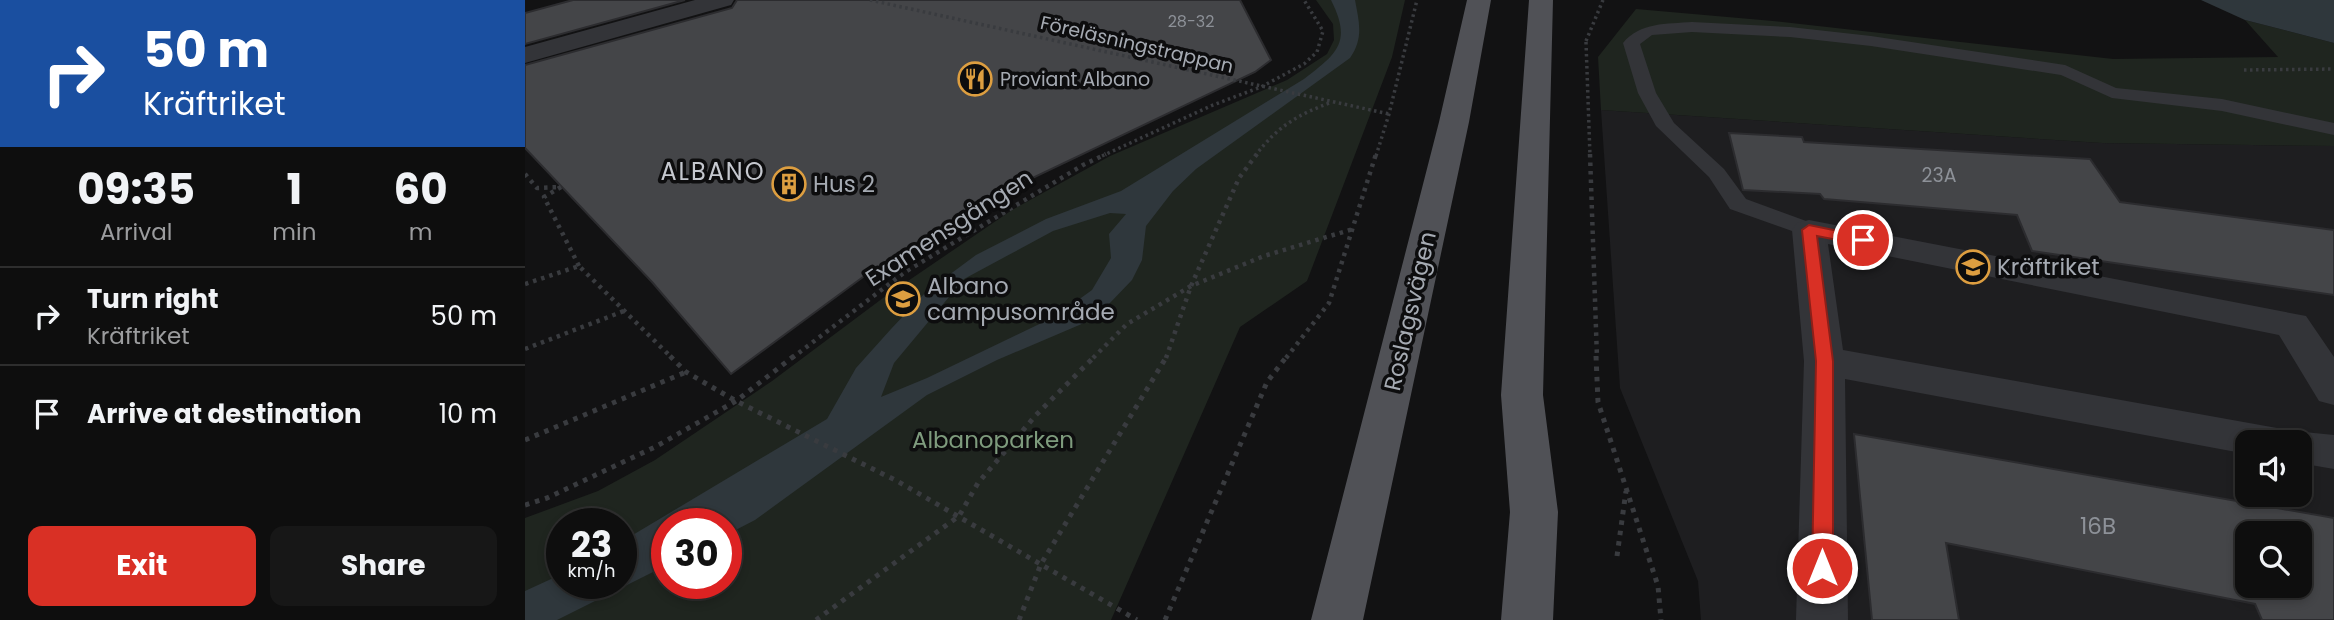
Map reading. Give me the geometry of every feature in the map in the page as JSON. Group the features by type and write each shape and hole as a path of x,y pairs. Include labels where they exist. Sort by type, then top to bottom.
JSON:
{"main road":[{"name":"Roslagsvägen","path":"1337,620 1445,162 1479,0"},
{"path":"1527,620 1534,512 1521,395 1541,0"}],"street":[{"path":"525,55 722,0"},
{"path":"1822,620 1824,361 1809,230 2292,325 2334,390"},
{"path":"1824,361 2235,435"},
{"path":"2312,449 2334,453"}],"lane":[{"path":"1809,230 1738,204 1717,173 1666,126 1647,93 1631,43 1648,32 1692,27 1790,32 1871,41 2065,70 2112,93 2222,104 2334,129"}],"path":[{"name":"Föreläsningstrappan","path":"870,0 1389,114"},
{"name":"Examensgången","path":"525,505 547,498 655,447 736,401 905,272 1083,165 1213,104 1261,87 1304,64 1317,52 1323,31 1304,0"},
{"path":"1165,620 1267,382 1329,303 1389,114 1417,0"},
{"path":"1603,0 1586,41 1598,402 1658,586 1661,620"},
{"path":"1019,620 1041,564 1093,482 1168,353 1191,286 1239,178 1272,134 1301,113 1332,102"},
{"path":"525,174 537,188 561,187 544,197 579,266 685,372 736,401 897,481 1137,620"},
{"path":"816,620 959,516 978,483 1036,415 1127,324 1191,286 1264,256 1353,229"},
{"path":"525,284 579,266"},
{"path":"525,349 624,311"},
{"path":"525,440 685,372"},
{"path":"1617,556 1626,488"}],"shaded area":[{"path":"1331,0 1355,0 1359,37 1350,58 1196,169 1173,191 1146,226 1142,260 1132,280 1108,305 1084,323 997,360 927,395 742,527 742,508 678,508 827,419 856,368 891,329 926,292 976,255 1046,219 1121,191 1304,79 1333,54 1341,37","holes":["1110,213 1126,214 1109,234 1111,258 1092,290 1056,316 881,397 894,363 964,279 1053,231"]},
{"path":"2201,0 2334,0 2334,43 2245,20"},
{"name":"Kräftriket","path":"1601,110 2102,143 2334,146 2334,620 1701,620 1698,581 1620,388"},
{"path":"651,524 651,573 637,580 637,532"},
{"path":"546,581 546,599 599,599 557,620 525,620 525,591"}],"green space":[{"name":"Albanoparken","path":"1316,0 1405,0 1392,57 1307,281 1240,327 1111,620 525,620 525,518 546,510 546,599 637,599 637,508 552,508 598,491 655,460 772,381 883,298 1012,210 1110,156 1287,80 1327,54 1334,40 1333,24"},
{"path":"1636,9 1773,21 2113,59 2278,57 2245,20 2334,43 2334,146 2102,143 1601,110 1598,57"}],"building":[{"path":"573,0 685,0 525,44 525,13"},
{"name":"Hus 2","path":"737,0 1240,0 1271,60 1255,72 978,204 863,277 731,374 652,282 525,148 525,65 732,8"},
{"path":"1729,133 1802,137 1804,142 2090,159 2120,202 2334,230 2334,295 2032,251 2017,215 1824,199 1820,194 1743,190"},
{"path":"1854,434 2235,501 2235,507 2271,507 2334,518 2334,620 2262,620 2255,604 1946,543 1959,620 1872,620"}],"place":[{"name":"Proviant Albano","path":"975,79"},
{"name":"Hus 2","path":"789,184"},
{"name":"Kräftriket","path":"1973,267"},
{"name":"Albano campusområde","path":"903,299"}],"district":[{"name":"ALBANO","path":"713,172"}],"route":[{"path":"1822,568 1824,361 1809,230 1863,240"}]}
